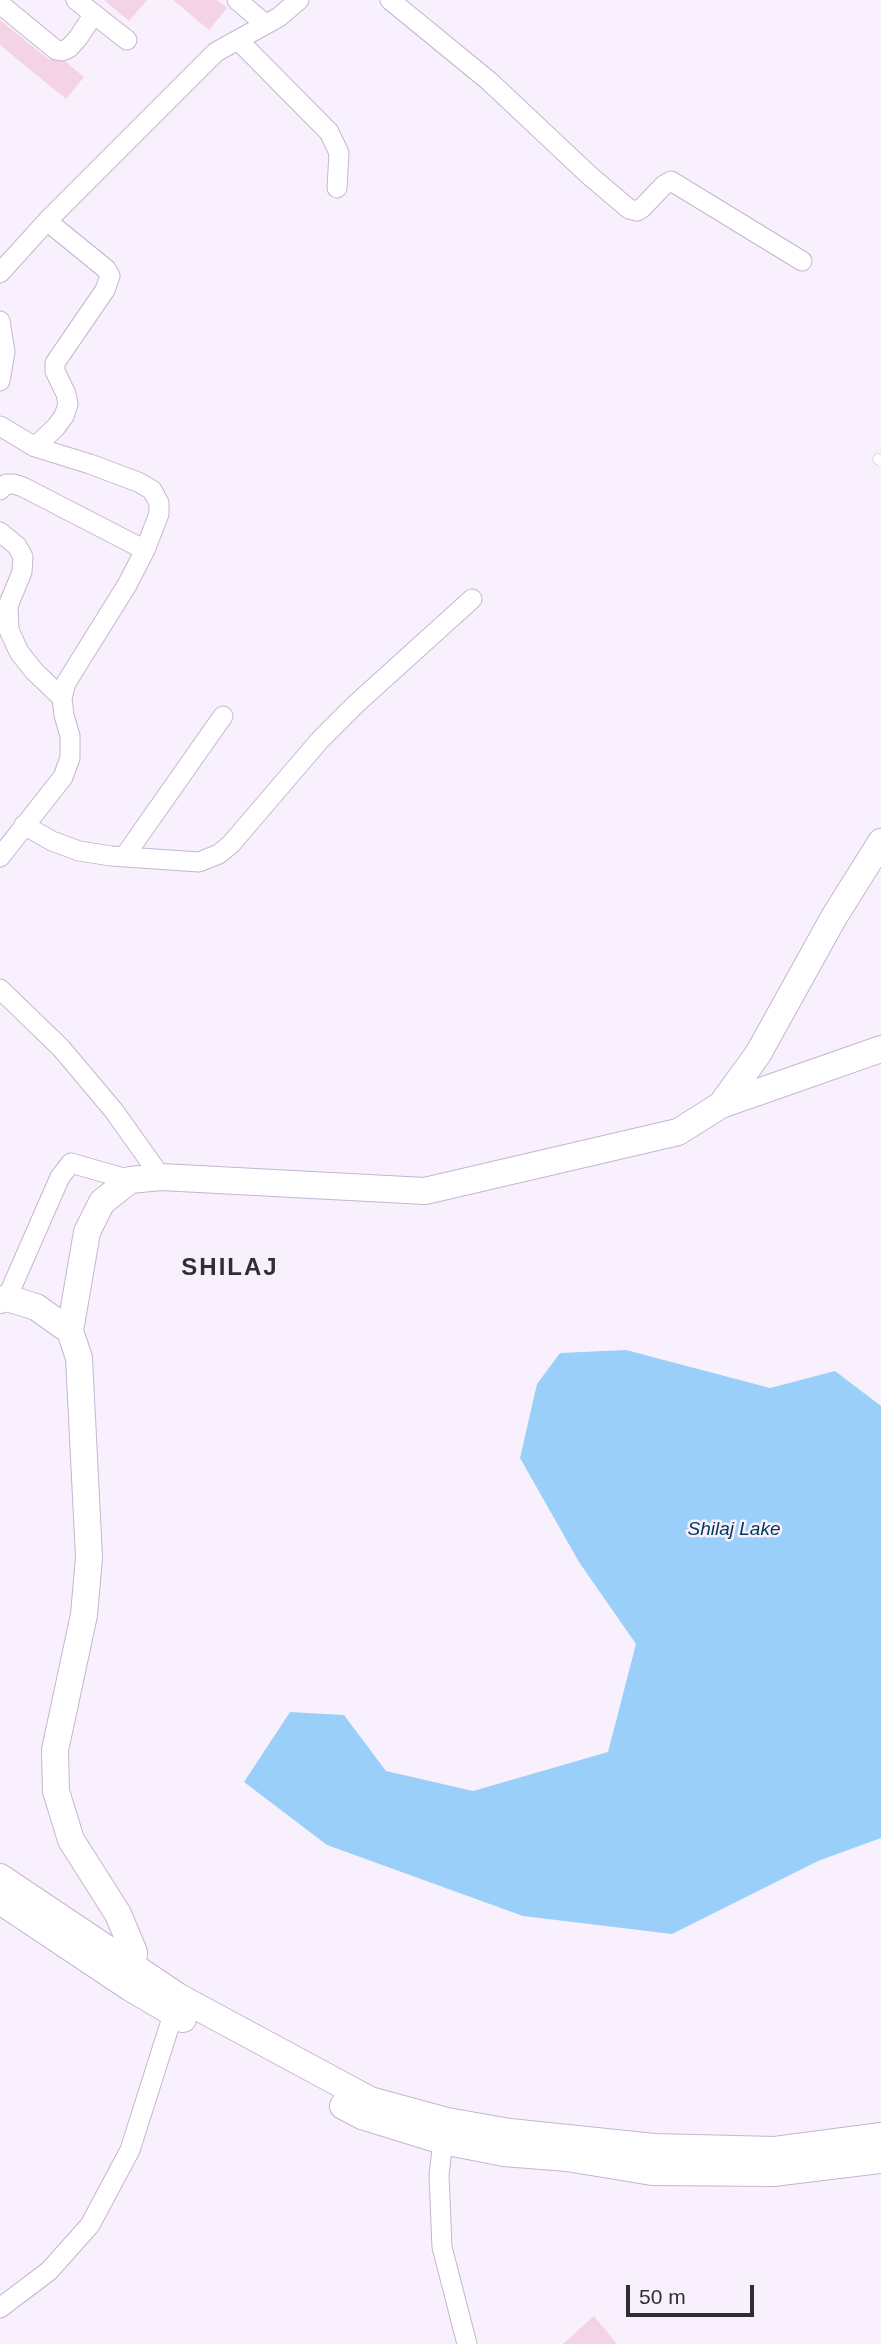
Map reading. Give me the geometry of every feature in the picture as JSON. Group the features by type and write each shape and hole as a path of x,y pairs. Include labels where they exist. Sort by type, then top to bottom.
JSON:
{"street":[{"path":"76,0 127,40"},
{"path":"237,0 265,24"},
{"path":"390,0 488,81 629,209 636,211 642,208 671,181 802,261"},
{"path":"0,273 47,221 216,52 279,17 290,3"},
{"path":"0,4 56,50 62,51 69,48 94,14"},
{"path":"238,40 329,132 339,153 337,188"},
{"path":"35,447 56,427 68,404 55,371 55,363 105,290 110,276 106,269 47,221"},
{"path":"0,321 5,352 0,381"},
{"path":"0,426 35,447 138,482 152,490 159,503 159,514 145,550 66,683 62,698 70,736 71,758 63,777 0,857"},
{"path":"0,490 6,484 23,487 145,550"},
{"path":"0,532 17,546 23,557 22,572 8,606 9,630 19,652 62,698"},
{"path":"24,825 52,841 79,851 199,862 219,854 231,844 320,740 472,599"},
{"path":"124,857 223,716"},
{"path":"722,1105 758,1054 834,917 881,842"},
{"path":"0,989 61,1048 114,1111 161,1177"},
{"path":"70,1331 36,1307 4,1299 60,1177 71,1163 130,1180 161,1177 425,1191 678,1132 722,1105 881,1049"},
{"path":"130,1180 102,1202 87,1232 70,1331 79,1358 89,1557 84,1615 55,1750 56,1791 71,1840 118,1914 134,1952 131,1977"},
{"path":"0,1877 131,1977"},
{"path":"0,1901 362,2116 443,2141 504,2153 567,2158 652,2172 773,2173 881,2160"},
{"path":"176,2006 370,2099 447,2120 510,2132 654,2147 775,2150 881,2136"},
{"path":"0,2308 49,2271 90,2225 130,2150 176,2006"},
{"path":"443,2141 439,2175 442,2247 467,2344"}],"water":[{"name":"Shilaj Lake","path":"626,1350 770,1388 835,1371 881,1406 881,1838 818,1861 672,1934 523,1916 327,1845 244,1782 290,1712 344,1715 386,1771 473,1791 608,1752 636,1644 579,1562 520,1458 537,1384 560,1353"}],"building":[{"path":"104,0 147,0 129,21"},
{"path":"173,0 217,0 227,8 209,30"},
{"path":"0,20 48,59 66,62 84,77 66,99 0,45"},
{"path":"594,2316 617,2344 563,2344"}],"district":[{"name":"SHILAJ","path":"230,1268"}]}
